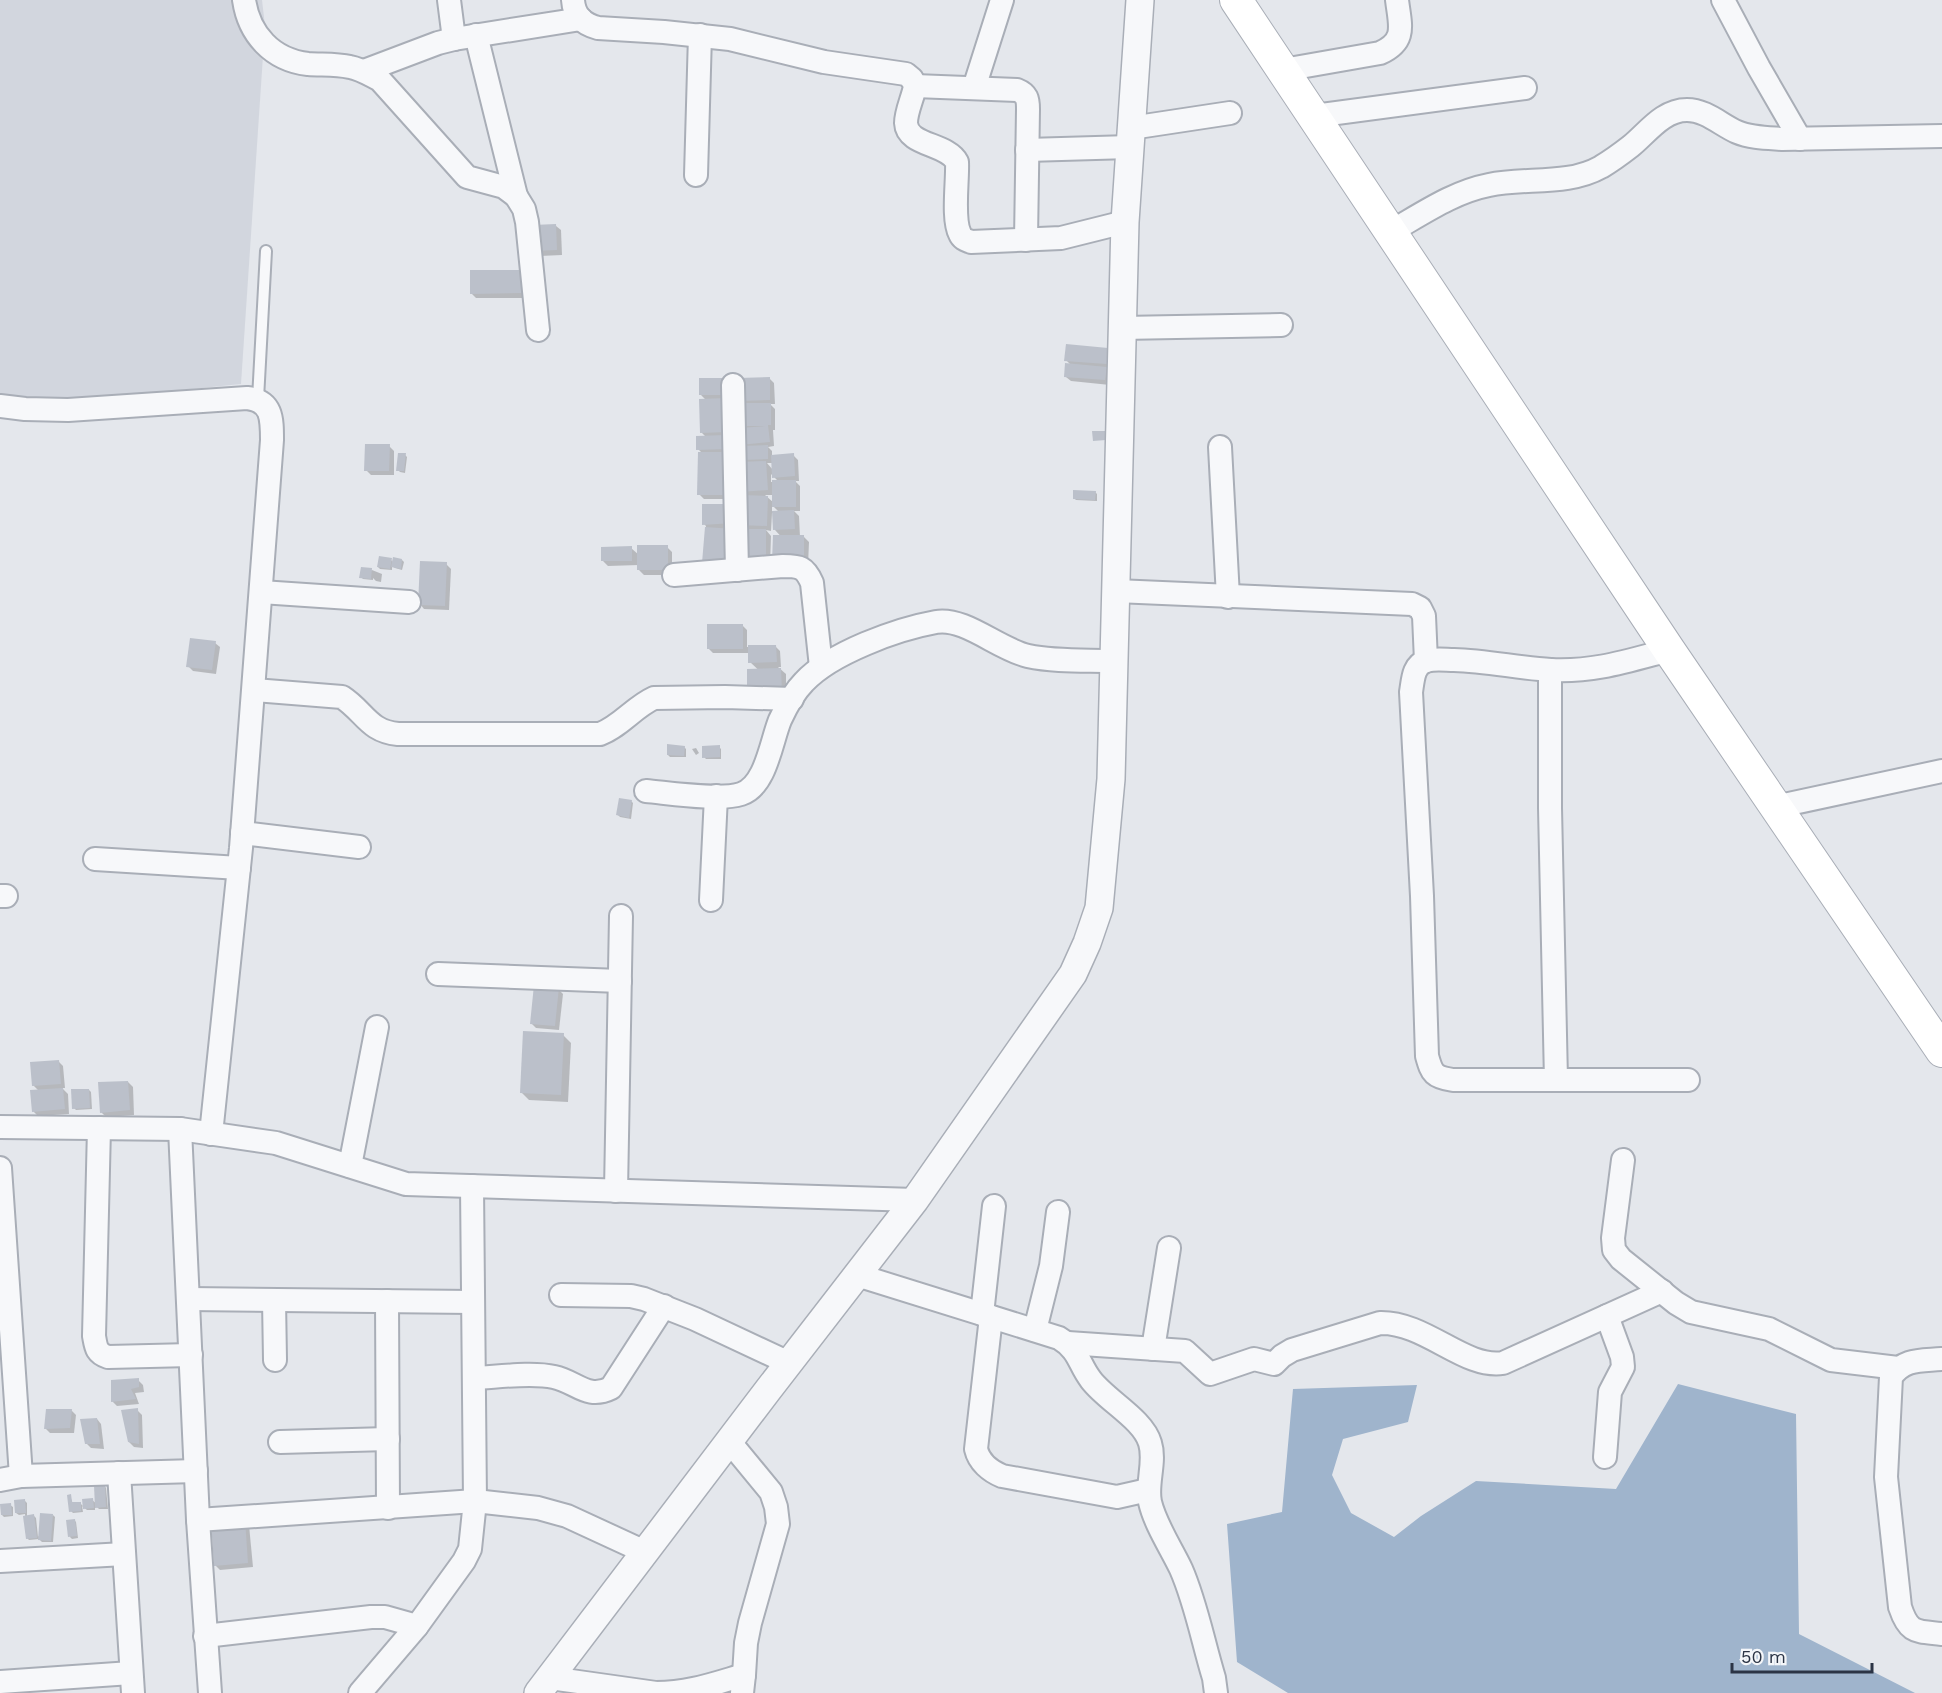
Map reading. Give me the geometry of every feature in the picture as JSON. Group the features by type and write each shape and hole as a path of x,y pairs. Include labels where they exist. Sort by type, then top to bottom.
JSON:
{"main road":[{"path":"1236,0 1669,650 1942,1051"}],"street":[{"path":"244,0 253,31 264,44 282,57 305,64 349,67 364,71 380,80 467,177 504,188 516,196"},
{"path":"449,0 465,37 516,196 524,209 538,330"},
{"path":"974,88 1002,0"},
{"path":"544,1685 915,1200 1073,974 1087,943 1099,908 1111,779 1125,222 1140,0"},
{"path":"1283,70 1380,53 1392,48 1399,40 1397,0"},
{"path":"1723,0 1800,139"},
{"path":"364,71 438,43 577,10 590,25 598,28 700,35 758,45 824,62 906,74 915,86 906,120 907,129 912,136 953,155 957,162 956,221 964,240 971,242 1061,238 1125,222"},
{"path":"696,175 700,35"},
{"path":"915,86 1017,90 1024,93 1028,99 1026,240"},
{"path":"1314,116 1525,88"},
{"path":"1390,232 1472,189 1491,184 1583,175 1601,167 1631,146 1659,121 1673,112 1689,110 1705,114 1739,132 1757,137 1800,139 1942,136"},
{"path":"1027,150 1131,138 1230,113"},
{"path":"1122,328 1281,325"},
{"path":"733,385 737,570"},
{"path":"0,406 68,410 247,398 258,399 269,411 272,422 254,690 239,868 211,1134"},
{"path":"1220,447 1228,597"},
{"path":"674,575 798,566 807,572 812,583 821,667"},
{"path":"1116,591 1412,604 1420,608 1424,616 1426,661"},
{"path":"261,592 409,602"},
{"path":"646,791 716,796 742,794 754,787 761,775 781,719 804,682 821,667 886,636 938,622 951,621 1014,652 1029,656 1047,660 1114,661"},
{"path":"1669,650 1586,670 1550,670 1468,660 1426,661 1419,665 1414,673 1411,692 1422,896 1426,1056 1431,1070 1438,1078 1453,1080 1688,1080"},
{"path":"1550,670 1550,820 1556,1080"},
{"path":"254,690 342,697 353,704 375,728 385,733 398,734 600,734 609,731 644,702 654,698 792,699"},
{"path":"1775,807 1942,771"},
{"path":"711,900 716,796"},
{"path":"242,833 359,847"},
{"path":"95,859 239,868"},
{"path":"616,1191 621,916"},
{"path":"438,974 620,981"},
{"path":"350,1166 377,1027"},
{"path":"0,1127 180,1129 276,1143 406,1184 915,1200"},
{"path":"99,1128 94,1336 96,1348 100,1354 108,1357 191,1355"},
{"path":"180,1129 198,1520 210,1693"},
{"path":"1623,1160 1613,1238 1614,1250 1621,1259 1691,1312 1769,1329 1831,1360 1898,1368 1912,1362 1942,1359"},
{"path":"0,1168 11,1478 196,1471"},
{"path":"360,1693 417,1626 464,1561 470,1549 475,1502 472,1186"},
{"path":"994,1206 976,1449 980,1459 995,1473 1002,1476 1090,1493 1117,1497 1148,1490"},
{"path":"1035,1330 1051,1266 1058,1212"},
{"path":"1153,1349 1169,1248"},
{"path":"857,1275 1059,1338 1068,1343 1077,1353 1090,1378 1101,1392 1145,1431 1150,1443 1152,1459 1148,1490 1150,1504 1188,1588 1214,1678 1216,1693"},
{"path":"1068,1343 1185,1351 1210,1374 1254,1359 1274,1364 1292,1350 1380,1323 1391,1323 1405,1326 1478,1361 1492,1365 1503,1363 1662,1291"},
{"path":"561,1295 632,1296 664,1306 789,1363"},
{"path":"188,1299 473,1302"},
{"path":"274,1300 275,1360"},
{"path":"387,1301 388,1508"},
{"path":"474,1378 553,1377 600,1393 611,1388 664,1306"},
{"path":"1605,1457 1610,1392 1623,1367 1622,1357 1607,1316"},
{"path":"1898,1368 1892,1377 1890,1389 1886,1477 1900,1606 1905,1621 1912,1629 1942,1634"},
{"path":"280,1442 388,1438"},
{"path":"544,1685 673,1693 743,1684 750,1623 778,1524 771,1492 729,1441"},
{"path":"0,1682 132,1683 119,1473"},
{"path":"198,1520 475,1502 538,1508 567,1516 645,1552"},
{"path":"0,1561 124,1554"},
{"path":"205,1636 371,1617 385,1617 417,1626"}],"lane":[{"path":"258,399 266,251"}],"shaded area":[{"path":"0,0 262,0 265,26 241,384 53,403 0,396"}],"water":[{"path":"1678,1384 1796,1414 1799,1634 1915,1693 1288,1693 1237,1662 1227,1524 1282,1512 1293,1389 1417,1385 1408,1422 1343,1439 1332,1475 1351,1513 1394,1537 1421,1516 1476,1481 1616,1489"}],"building":[{"path":"556,224 557,250 534,251 533,225"},
{"path":"470,270 521,270 521,293 470,294"},
{"path":"1066,344 1108,348 1107,364 1064,361"},
{"path":"1065,363 1107,367 1105,380 1064,377"},
{"path":"770,377 770,400 738,401 738,378"},
{"path":"699,378 730,378 730,395 699,395"},
{"path":"726,398 728,432 700,433 699,399"},
{"path":"738,403 771,403 771,425 768,425 770,442 740,445 739,428 766,426 739,426"},
{"path":"1092,431 1105,431 1106,440 1093,441"},
{"path":"726,435 726,449 696,450 696,436"},
{"path":"365,444 390,444 389,471 364,471"},
{"path":"768,445 768,459 740,460 740,446"},
{"path":"698,452 728,452 728,495 697,495"},
{"path":"398,453 406,453 404,471 396,471"},
{"path":"794,453 795,476 772,478 771,455"},
{"path":"766,461 768,490 740,492 738,462"},
{"path":"772,480 796,480 796,507 772,507"},
{"path":"1073,490 1096,491 1095,500 1073,499"},
{"path":"741,495 768,496 767,526 739,525"},
{"path":"702,504 732,504 733,523 702,525"},
{"path":"794,510 795,529 773,530 772,511"},
{"path":"705,527 734,529 731,564 702,563"},
{"path":"738,529 766,529 766,562 738,562"},
{"path":"773,535 804,535 804,562 772,562"},
{"path":"637,545 668,545 668,570 637,570"},
{"path":"632,546 632,561 601,561 601,547"},
{"path":"379,556 392,558 390,569 377,567"},
{"path":"393,557 402,559 401,569 391,567"},
{"path":"420,561 447,562 445,606 418,605"},
{"path":"361,567 372,568 371,579 359,578"},
{"path":"707,624 743,624 743,649 707,649"},
{"path":"190,638 216,641 212,670 186,667"},
{"path":"748,645 776,645 777,662 748,663"},
{"path":"781,668 782,692 747,693 747,669"},
{"path":"667,744 685,746 684,756 667,755"},
{"path":"720,745 720,757 702,758 702,746"},
{"path":"619,798 632,800 629,818 616,815"},
{"path":"534,985 559,987 555,1026 530,1024"},
{"path":"523,1031 564,1033 561,1095 520,1093"},
{"path":"59,1060 61,1084 32,1086 30,1062"},
{"path":"128,1081 130,1110 100,1113 98,1082"},
{"path":"63,1088 65,1109 32,1112 30,1090"},
{"path":"71,1089 89,1089 90,1108 72,1109"},
{"path":"139,1378 139,1387 131,1389 136,1399 111,1402 111,1380"},
{"path":"138,1408 139,1444 128,1442 121,1410"},
{"path":"46,1409 72,1409 70,1428 44,1429"},
{"path":"97,1418 100,1444 85,1444 80,1419"},
{"path":"105,1484 106,1507 95,1508 94,1485"},
{"path":"71,1494 72,1502 81,1502 81,1511 69,1512 67,1495"},
{"path":"93,1498 94,1508 83,1509 82,1499"},
{"path":"25,1499 26,1513 15,1513 14,1500"},
{"path":"11,1503 12,1515 1,1515 0,1504"},
{"path":"40,1513 53,1514 51,1541 38,1540"},
{"path":"34,1514 37,1538 26,1539 23,1516"},
{"path":"75,1519 77,1536 68,1537 66,1520"},
{"path":"245,1519 248,1563 214,1566 211,1521"}]}
